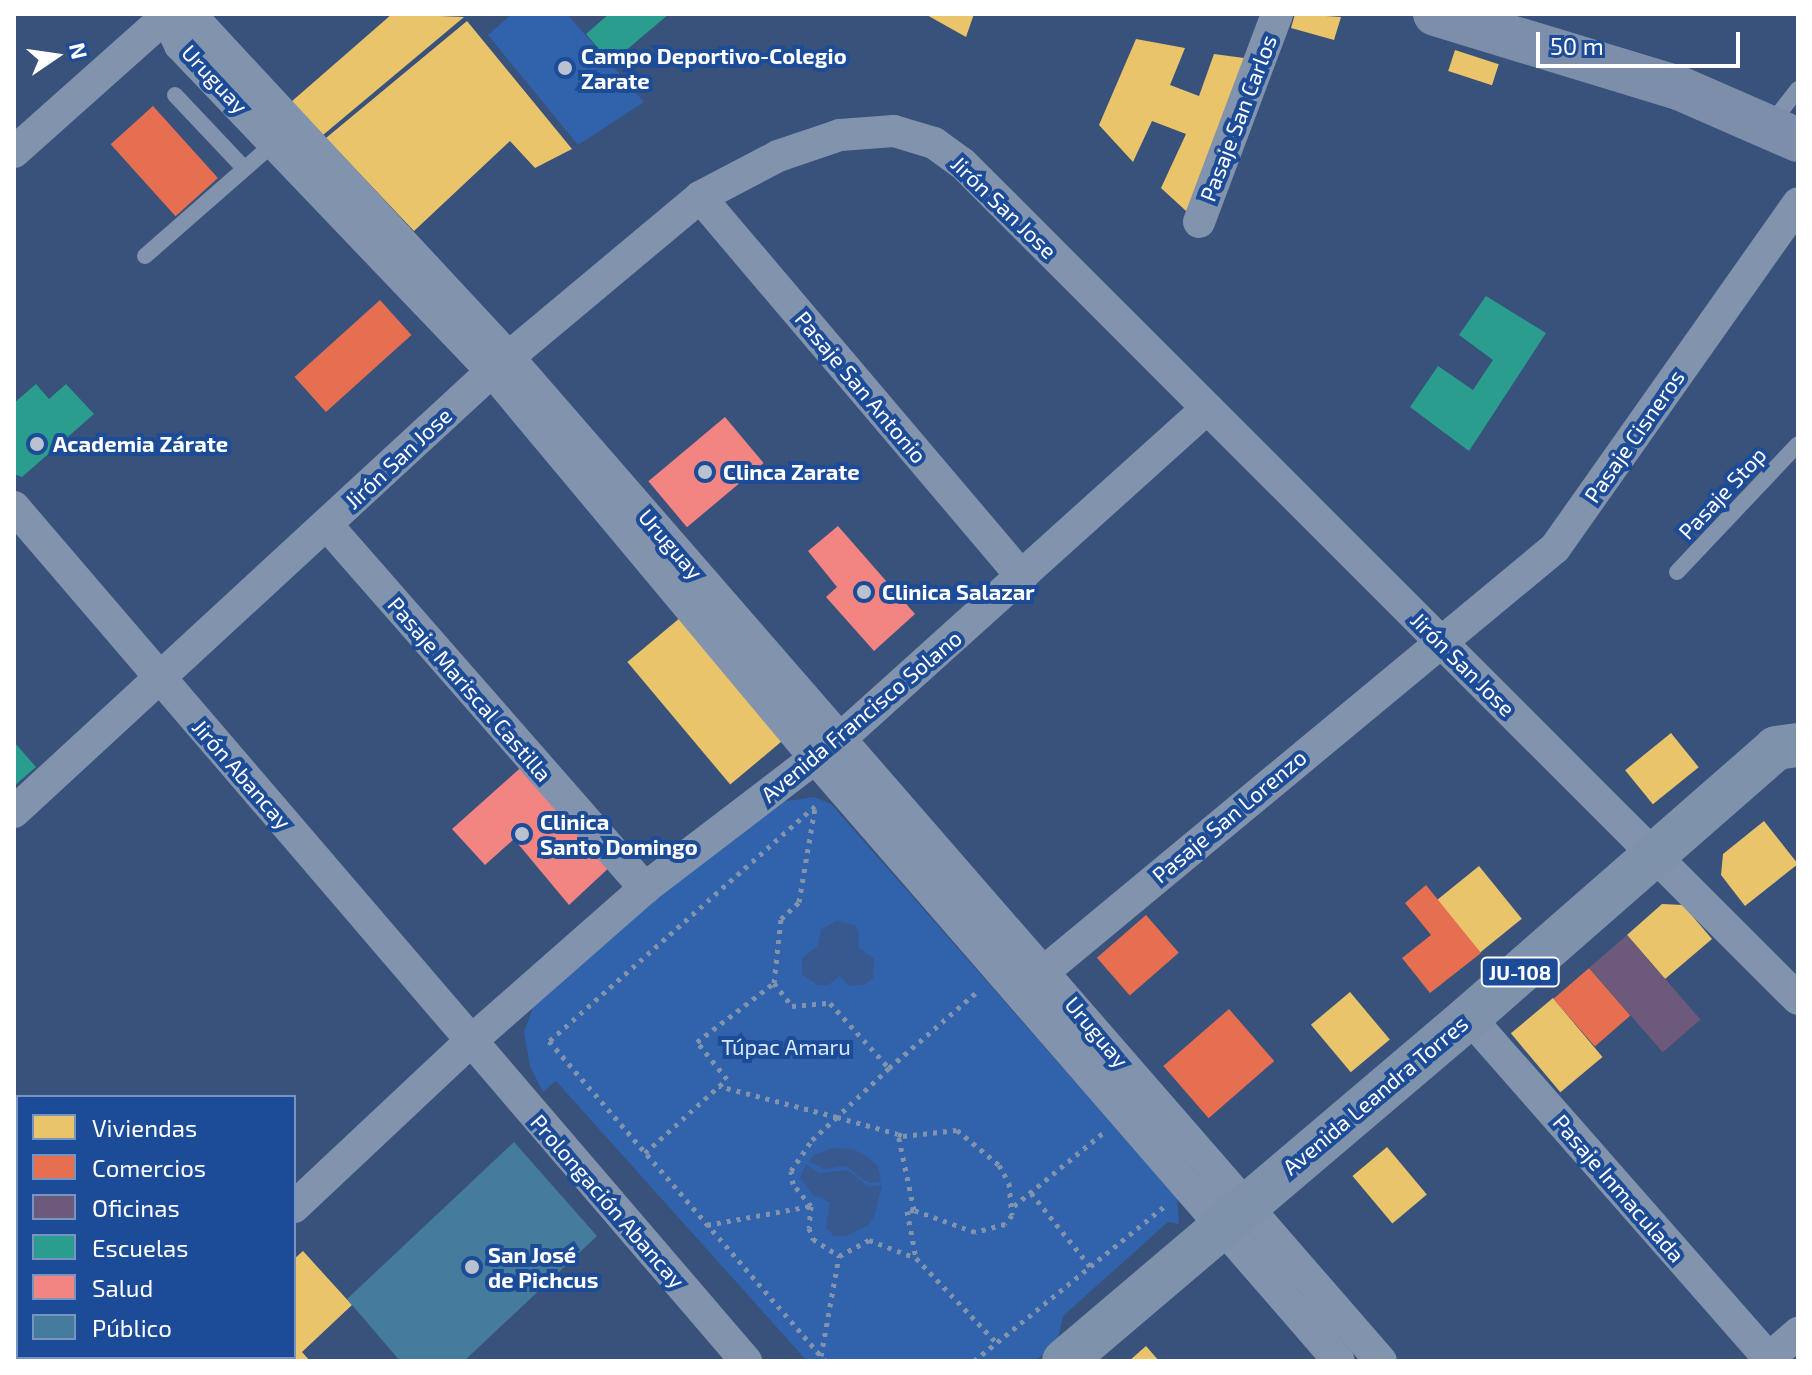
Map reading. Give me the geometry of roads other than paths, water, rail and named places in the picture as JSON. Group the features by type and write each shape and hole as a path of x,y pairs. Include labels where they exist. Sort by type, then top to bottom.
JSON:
{"main road":[{"path":"1435,14 1679,88 1783,134"},
{"name":"Avenida Leandra Torres","path":"1064,1361 1469,1017 1776,748 1798,745"}],"street":[{"name":"Uruguay","path":"168,14 180,45 500,365 816,759 1019,992 1231,1217 1381,1361"},
{"name":"Uruguay","path":"168,14 198,23 500,365 841,738 1045,970 1339,1361"},
{"path":"14,152 168,14"},
{"name":"Pasaje San Carlos","path":"1199,222 1277,14"},
{"name":"Jirón San Jose","path":"14,812 500,365 700,197 778,156 840,135 894,131 934,143 962,163 1798,999"},
{"name":"Pasaje San Antonio","path":"700,197 1022,577"},
{"name":"Pasaje Cisneros","path":"1440,640 1555,548 1798,203"},
{"name":"Avenida Francisco Solano","path":"296,1205 471,1041 645,888 841,738 1207,408"},
{"name":"Jirón Abancay","path":"14,507 471,1041"},
{"name":"Pasaje Mariscal Castilla","path":"327,525 645,888"},
{"name":"Pasaje San Lorenzo","path":"1019,992 1440,640"},
{"name":"Pasaje Inmaculada","path":"1469,1017 1767,1360"},
{"name":"Prolongación Abancay","path":"471,1041 746,1361"},
{"path":"1767,1360 1798,1333"}],"lane":[{"path":"1783,134 1798,89"},
{"path":"175,95 244,168"},
{"path":"145,256 275,142"},
{"name":"Pasaje Stop","path":"1677,572 1798,444"}],"place":[{"name":"Campo Deportivo-Colegio Zarate","path":"565,68"},
{"name":"Academia Zárate","path":"37,444"},
{"name":"Clinca Zarate","path":"705,472"},
{"name":"Clinica Salazar","path":"864,592"},
{"name":"Clinica Santo Domingo","path":"522,834"},
{"name":"San José de Pichcus","path":"472,1267"}],"park label":[{"name":"Túpac Amaru","path":"786,1047"}]}
